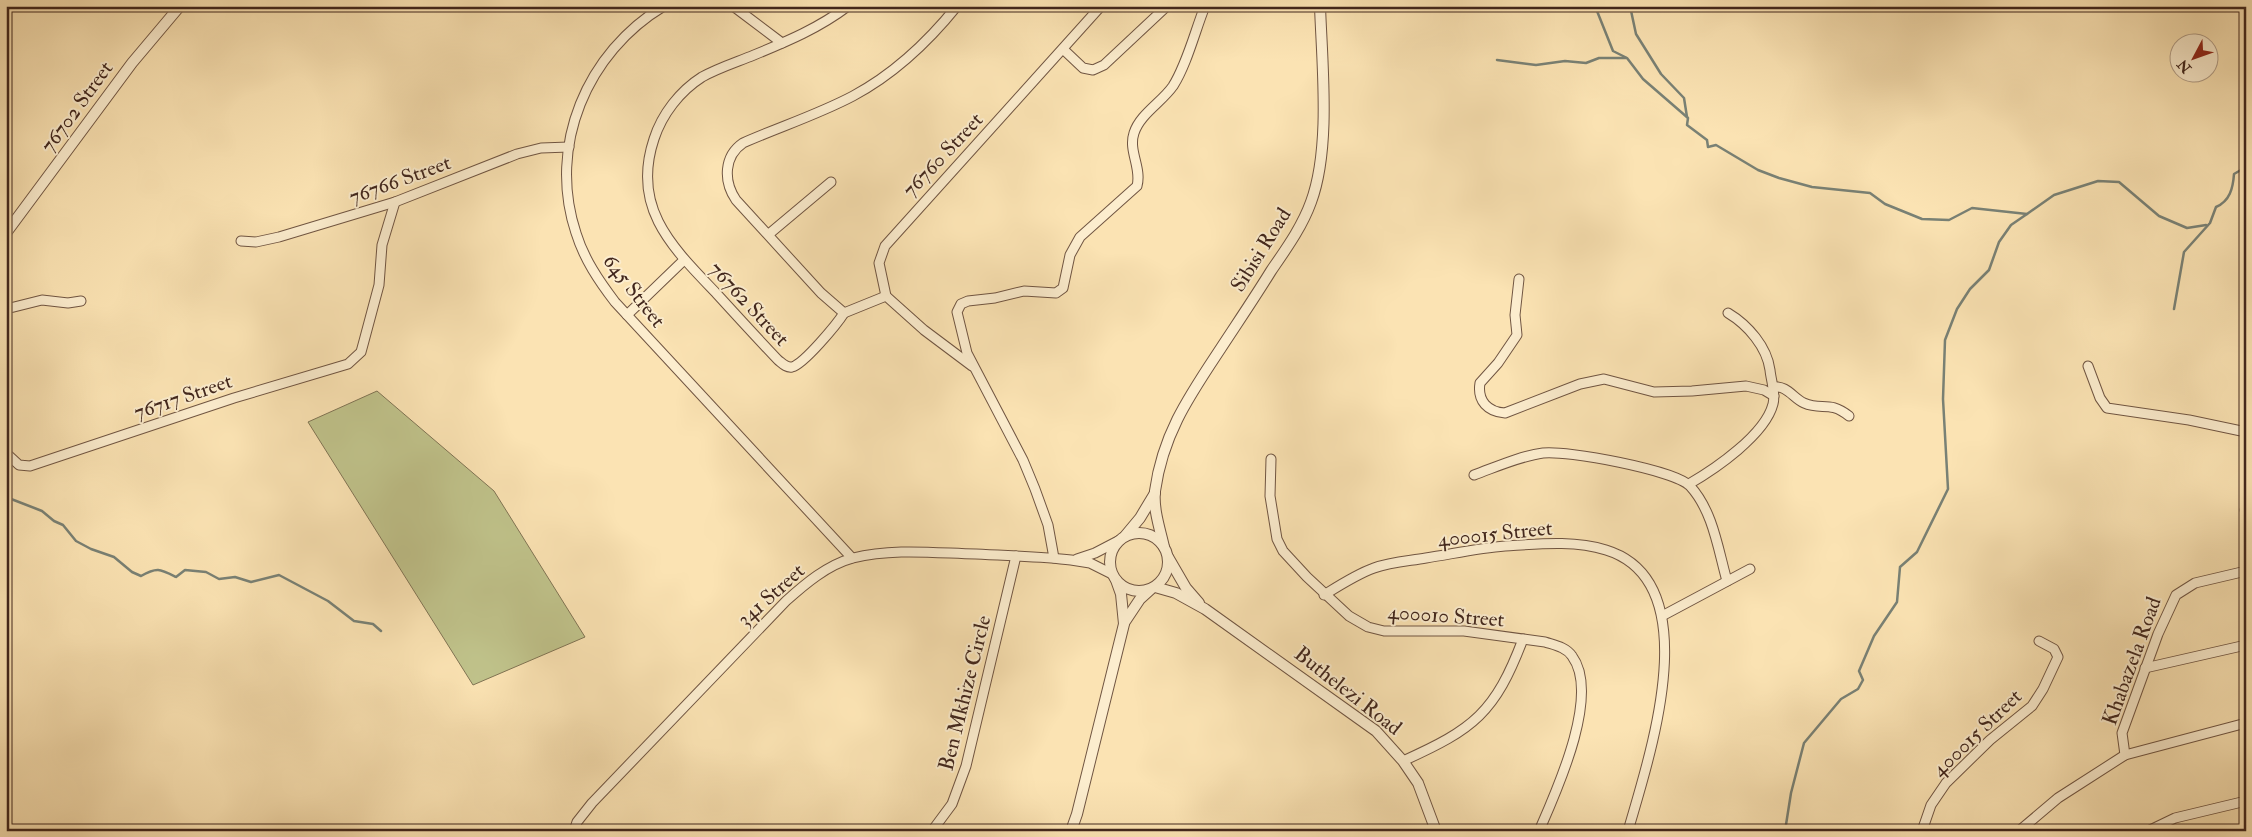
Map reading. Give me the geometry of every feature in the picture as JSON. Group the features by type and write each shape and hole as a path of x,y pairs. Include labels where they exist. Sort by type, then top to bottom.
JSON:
{"street":[{"name":"76702 Street","path":"6,233 132,63 180,6"},
{"name":"645 Street","path":"664,6 628,33 600,65 578,108 569,147 568,190 576,233 587,262 599,282 627,315 852,558"},
{"path":"733,6 782,43"},
{"name":"76762 Street","path":"844,312 833,329 794,366 787,366 778,360 684,260 661,230 647,188 647,166 658,126 675,101 688,87 702,77 810,31 848,6"},
{"path":"957,6 926,41 891,71 872,84 833,106 757,136 736,148 729,160 729,187 736,200 821,293 844,312 886,296 924,330 975,368"},
{"name":"76760 Street","path":"886,296 879,263 885,246 922,203 1064,50 1101,6"},
{"path":"1064,50 1083,68 1093,70 1104,65 1167,6"},
{"path":"1054,558 1048,525 1032,482 975,368 962,336 957,312 958,308 968,301 995,298 1024,290 1056,293 1063,288 1070,255 1080,238 1138,186 1138,172 1132,148 1133,135 1143,118 1174,85 1205,6"},
{"name":"Sibisi Road","path":"1122,538 1140,518 1155,492 1165,450 1179,412 1296,234 1310,204 1322,160 1320,6"},
{"name":"76766 Street","path":"241,241 256,242 279,237 395,202 517,154 541,148 569,147"},
{"path":"769,234 831,182"},
{"name":"76717 Street","path":"6,452 19,464 30,466 234,398 348,364 361,352 380,285 382,245 395,202"},
{"path":"627,315 684,260"},
{"path":"1519,279 1515,314 1517,335 1498,363 1480,383 1483,402 1495,412 1505,413 1580,384 1604,380 1654,392 1746,386 1774,391 1784,388 1803,402 1815,406 1829,406 1850,416"},
{"path":"6,309 42,300 68,303 81,301"},
{"path":"1689,484 1720,464 1751,437 1771,410 1774,391 1766,353 1745,326 1728,313"},
{"path":"2088,366 2100,398 2107,408 2246,432"},
{"path":"1474,475 1534,454 1554,452 1664,473 1689,484 1704,507 1727,581"},
{"name":"400010 Street","path":"1271,459 1270,496 1277,539 1283,551 1324,595 1356,621 1384,631 1464,631 1545,642 1566,650 1572,656 1581,689 1581,706 1567,762 1538,831"},
{"name":"Sibisi Road","path":"1155,492 1157,517 1165,550"},
{"name":"Buthelezi Road","path":"1122,538 1142,533 1150,535 1165,550 1186,588 1205,609"},
{"path":"1122,538 1110,556 1114,577 1121,594 1124,624"},
{"name":"341 Street","path":"1072,560 1095,554 1122,538"},
{"name":"400015 Street","path":"1324,595 1375,568 1394,563 1497,546 1567,544 1606,550 1631,563 1649,582 1662,616 1665,662 1663,690 1628,831"},
{"path":"1071,831 1124,624 1140,599 1162,580 1166,572 1165,550"},
{"name":"341 Street","path":"574,831 577,822 592,803 786,601 819,574 852,558 894,552 1054,558 1090,563 1114,577"},
{"name":"Ben Mkhize Circle","path":"932,831 952,804 966,766 1016,556"},
{"path":"1662,616 1750,569"},
{"name":"Khabazela Road","path":"2125,754 2122,732 2145,668 2176,595 2195,583 2246,571"},
{"name":"Buthelezi Road","path":"1114,577 1132,590 1142,591 1153,588 1176,593 1205,609 1361,719 1376,731 1403,761 1418,783 1429,808 1436,831"},
{"path":"1403,761 1449,739 1467,728 1481,714 1502,686 1523,639"},
{"name":"400015 Street","path":"1922,831 1931,805 1946,783 1990,740 2032,706 2039,697 2058,657 2054,649 2039,641"},
{"path":"2145,668 2246,645"},
{"path":"2019,831 2058,798 2125,754 2246,723"},
{"path":"2148,831 2175,818 2246,801"}],"green space":[{"path":"377,391 494,491 585,637 473,685 308,422"}],"waterway":[{"path":"1595,6 1613,51 1627,58 1643,79 1688,118 1687,125 1707,140 1708,147 1716,145 1758,170 1779,178 1812,187 1870,193 1885,204 1922,219 1949,220 1972,208 2027,214 2054,195 2098,181 2119,182 2159,216 2187,228 2206,225"},
{"path":"1630,6 1636,34 1661,74 1684,98 1687,117"},
{"path":"1497,60 1536,65 1565,61 1586,63 1599,58 1626,58"},
{"path":"2174,309 2184,252 2210,223 2216,207 2228,198 2232,189 2234,174 2246,167"},
{"path":"1785,831 1791,793 1804,743 1841,699 1858,689 1863,680 1859,671 1874,636 1897,602 1900,567 1917,552 1948,489 1943,399 1945,340 1957,309 1970,289 1989,270 1999,242 2011,225 2027,214"},
{"path":"6,497 42,511 54,521 63,525 76,541 91,549 114,557 132,572 141,576 158,570 176,577 185,570 206,572 219,579 235,577 251,582 279,575 328,601 354,621 373,624 381,631"}]}
